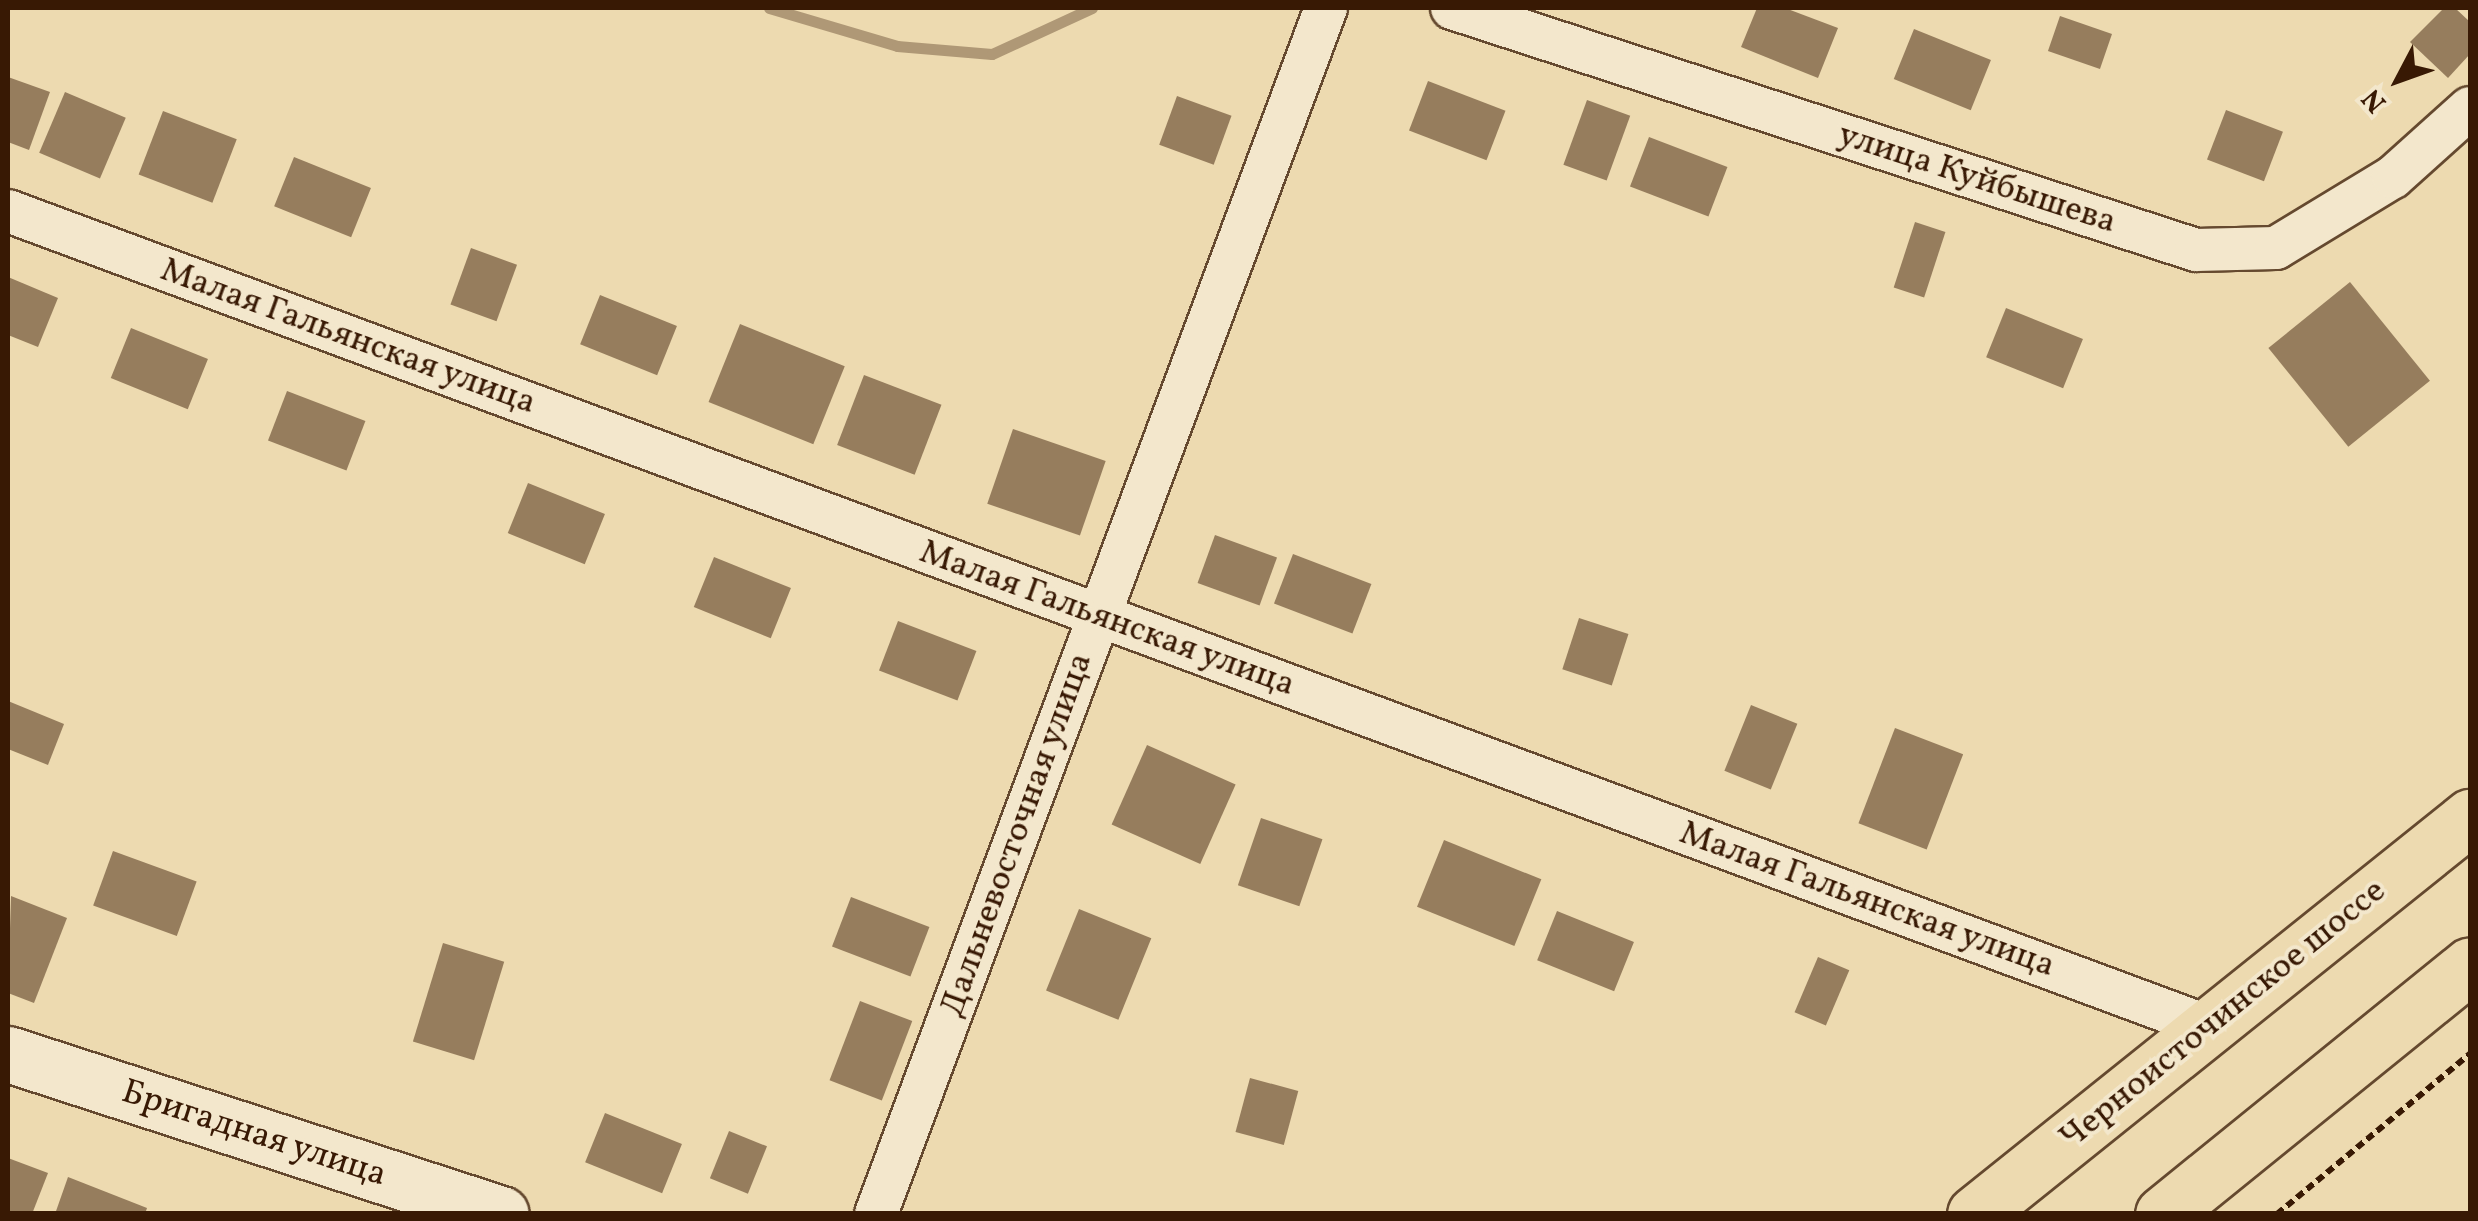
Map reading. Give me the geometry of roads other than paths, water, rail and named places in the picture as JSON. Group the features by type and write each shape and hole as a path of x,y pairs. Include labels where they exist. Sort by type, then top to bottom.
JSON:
{"main road":[{"name":"Черноисточинское шоссе","path":"1975,1214 2470,816"},
{"path":"2163,1214 2470,965"}],"street":[{"name":"Дальневосточная улица","path":"876,1214 1326,8"},
{"name":"улица Куйбышева","path":"1452,8 2196,250 2276,248 2394,177 2470,108"},
{"name":"Малая Гальянская улица","path":"8,211 2207,1026"},
{"name":"Бригадная улица","path":"8,1054 502,1214"}],"waterway":[{"path":"769,8 897,46 992,54 1092,8"}]}
